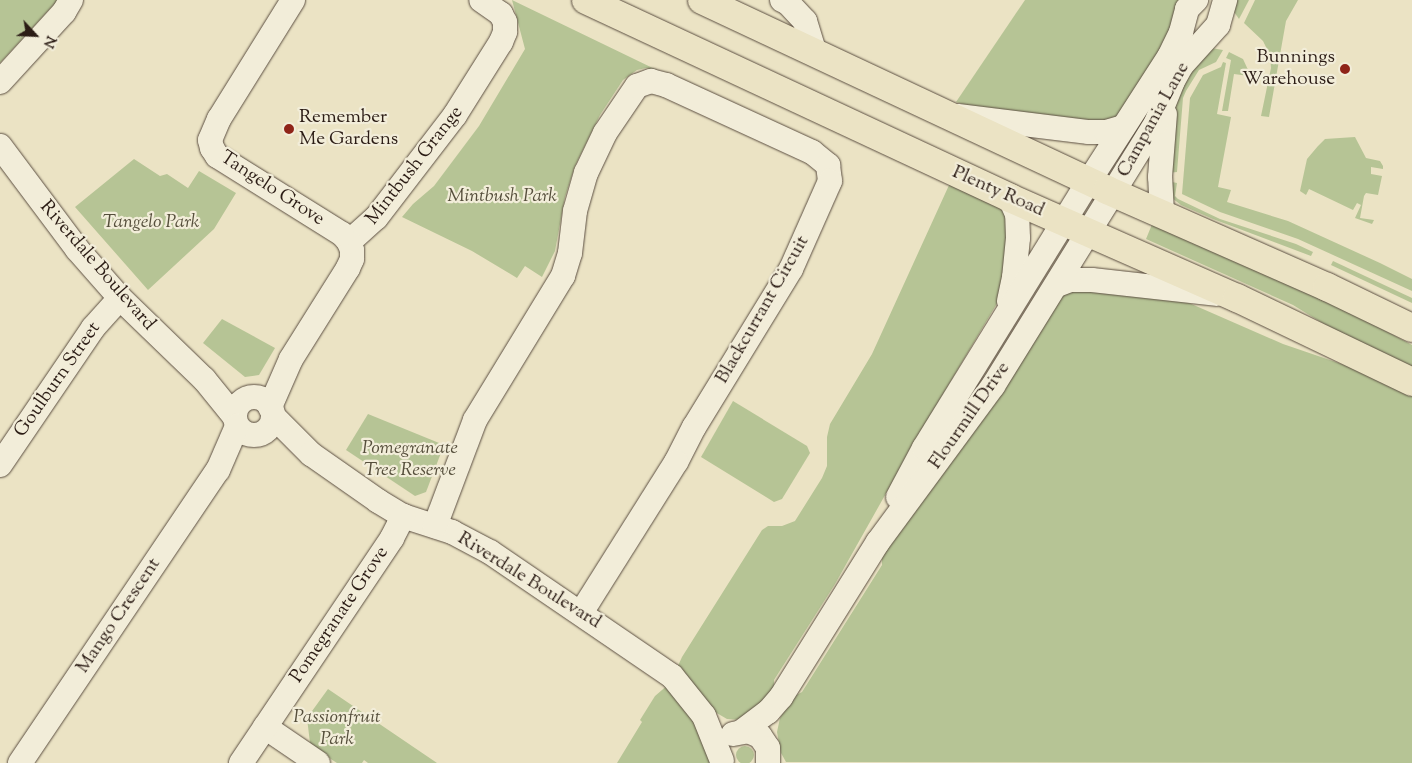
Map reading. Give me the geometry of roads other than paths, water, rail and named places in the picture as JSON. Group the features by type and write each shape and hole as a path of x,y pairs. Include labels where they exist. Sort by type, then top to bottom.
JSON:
{"highway":[{"name":"Plenty Road","path":"586,0 1010,198 1237,298 1412,382"},
{"path":"702,0 942,113 1412,328"}],"street":[{"path":"0,82 64,12 71,0"},
{"name":"Tangelo Grove","path":"293,0 212,132 212,148 217,156 342,234 349,242"},
{"name":"Mintbush Grange","path":"254,416 348,268 352,259 349,242 376,218 455,115 501,42 505,32 505,22 501,14 481,0"},
{"path":"782,0 788,3 805,21 815,54"},
{"name":"Campania Lane","path":"1089,232 1101,186 1123,127 1169,57 1181,32 1187,9 1196,0"},
{"name":"Campania Lane","path":"1064,222 1101,186 1156,123 1182,65 1218,25 1219,4"},
{"name":"Blackcurrant Circuit","path":"435,526 472,427 564,276 570,253 575,212 586,173 605,132 637,86 651,81 666,85 812,152 828,165 830,181 791,269 694,426 676,462 581,614"},
{"path":"1162,213 1160,177 1167,95"},
{"path":"942,113 1089,132 1106,132 1123,127"},
{"name":"Riverdale Boulevard","path":"2,152 56,223 120,298 204,379 254,416 403,516 462,536 490,552 672,676 704,716 722,763"},
{"name":"Flourmill Drive","path":"1003,322 1014,278 1018,238 1017,214 1010,198"},
{"name":"Flourmill Drive","path":"878,542 924,448 1064,222"},
{"name":"Flourmill Drive","path":"722,763 721,755 725,742 729,737 741,732 768,712 781,697 878,542 983,401 1089,232"},
{"path":"1056,285 1070,280 1092,280 1201,292 1237,298"},
{"name":"Goulburn Street","path":"0,465 93,328 120,298"},
{"name":"Mango Crescent","path":"20,763 254,416"},
{"name":"Pomegranate Grove","path":"241,763 392,538 403,516"},
{"name":"Flourmill Drive","path":"771,755 770,732 781,697"},
{"name":"Riverdale Boulevard","path":"704,716 721,725 741,732 748,731 760,736 771,755"},
{"path":"265,727 318,763"}],"place":[{"name":"Bunnings Warehouse","path":"1345,69"},
{"name":"Remember Me Gardens","path":"289,129"}],"park label":[{"name":"Mintbush Park","path":"502,197"},
{"name":"Tangelo Park","path":"151,223"},
{"name":"Pomegranate Tree Reserve","path":"410,460"},
{"name":"Passionfruit Park","path":"337,729"}]}
